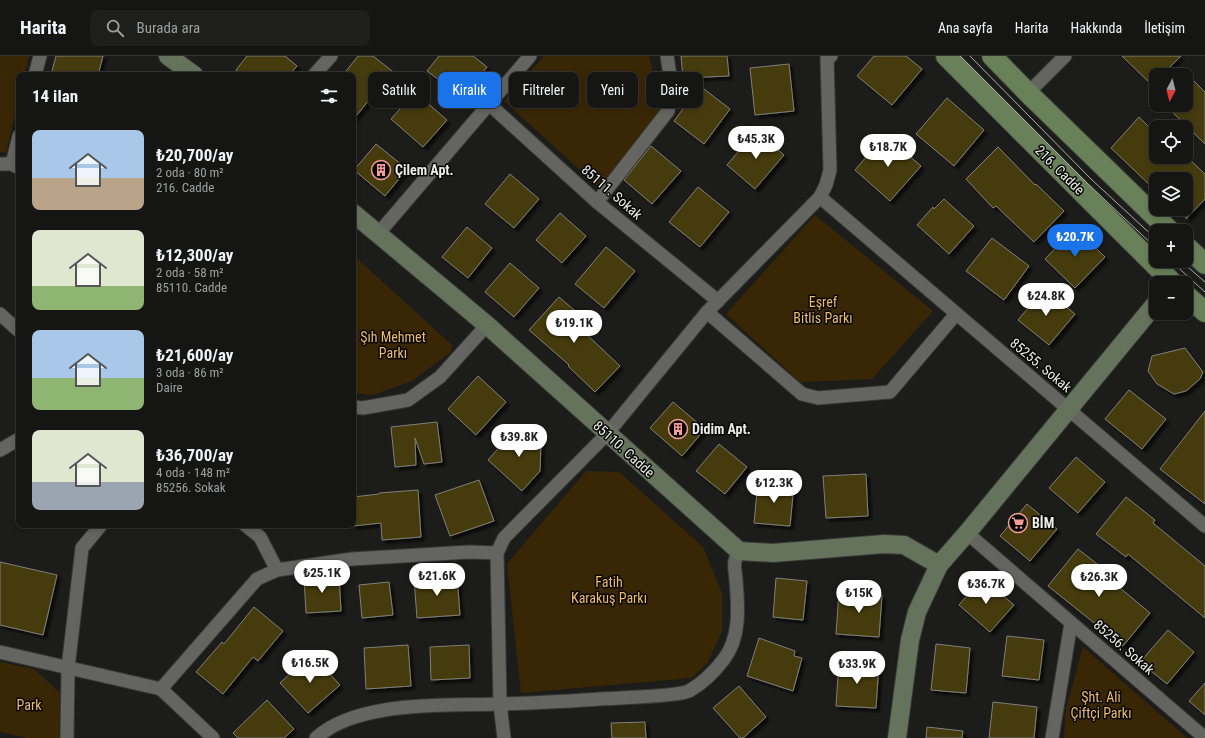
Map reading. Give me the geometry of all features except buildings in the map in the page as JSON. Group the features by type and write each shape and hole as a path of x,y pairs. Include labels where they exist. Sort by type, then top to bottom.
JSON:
{"main road":[{"name":"216. Cadde","path":"946,56 1166,276"},
{"path":"992,56 1163,224"},
{"path":"1193,253 1205,264"},
{"path":"1193,301 1205,312"}],"street":[{"path":"36,72 40,56"},
{"path":"168,56 190,72"},
{"path":"317,72 331,56"},
{"path":"501,90 530,56"},
{"path":"597,202 668,111 671,82 667,56"},
{"path":"504,738 500,704 497,553 504,538 607,434 706,312 820,197 826,185 830,170 828,56"},
{"path":"1028,93 1065,56"},
{"path":"378,234 486,108"},
{"name":"85111. Sokak","path":"493,108 597,202 718,300"},
{"path":"10,165 16,146"},
{"name":"85255. Sokak","path":"820,197 1205,526"},
{"name":"85110. Cadde","path":"356,216 487,325 739,551"},
{"path":"706,312 802,394 818,398 890,392 956,314"},
{"path":"897,738 910,640 917,612 939,565 1149,312"},
{"path":"0,314 16,328"},
{"path":"356,407 363,408 408,400 440,377 487,325"},
{"path":"0,450 16,441"},
{"path":"67,738 68,668 82,548 99,528"},
{"path":"248,528 260,537 277,570"},
{"name":"85256. Sokak","path":"967,533 1205,738"},
{"path":"316,738 322,733 354,717 402,707 500,704 645,696 688,691 707,678 726,657 737,632 736,579 733,561 739,551 773,553 884,544 904,545 939,565"},
{"path":"161,689 257,579 277,570 352,558 469,552 497,553"},
{"path":"1052,738 1071,623"},
{"path":"0,652 161,689 214,738"}],"green space":[{"path":"0,56 29,56 26,72 16,72 16,111 6,153 0,152"},
{"path":"544,56 649,56 653,72 646,72 646,108 661,109 601,189 512,108 579,108 579,72 530,72"},
{"path":"509,95 509,106 504,101"},
{"name":"Eşref Bitlis Parkı","path":"815,215 933,311 872,379 800,382 726,314"},
{"name":"Şıh Mehmet Parkı","path":"356,258 452,345 451,352 412,381 373,395 356,393"},
{"name":"Fatih Karakuş Parkı","path":"586,471 619,472 703,547 722,593 722,631 708,662 692,678 521,693 507,564"},
{"name":"Şht. Ali Çiftçi Parkı","path":"1083,647 1187,738 1064,738 1066,709"},
{"name":"Park","path":"0,662 34,669 60,693 59,738 27,738 0,732"}],"tram line":[{"path":"960,56 1088,184 1149,241"},
{"path":"970,56 1091,179 1149,233"},
{"path":"1179,268 1205,292"},
{"path":"1189,268 1205,282"}],"place":[{"name":"Çilem Apt.","path":"381,170"},
{"name":"Didim Apt.","path":"678,429"},
{"name":"BİM","path":"1018,523"}]}
